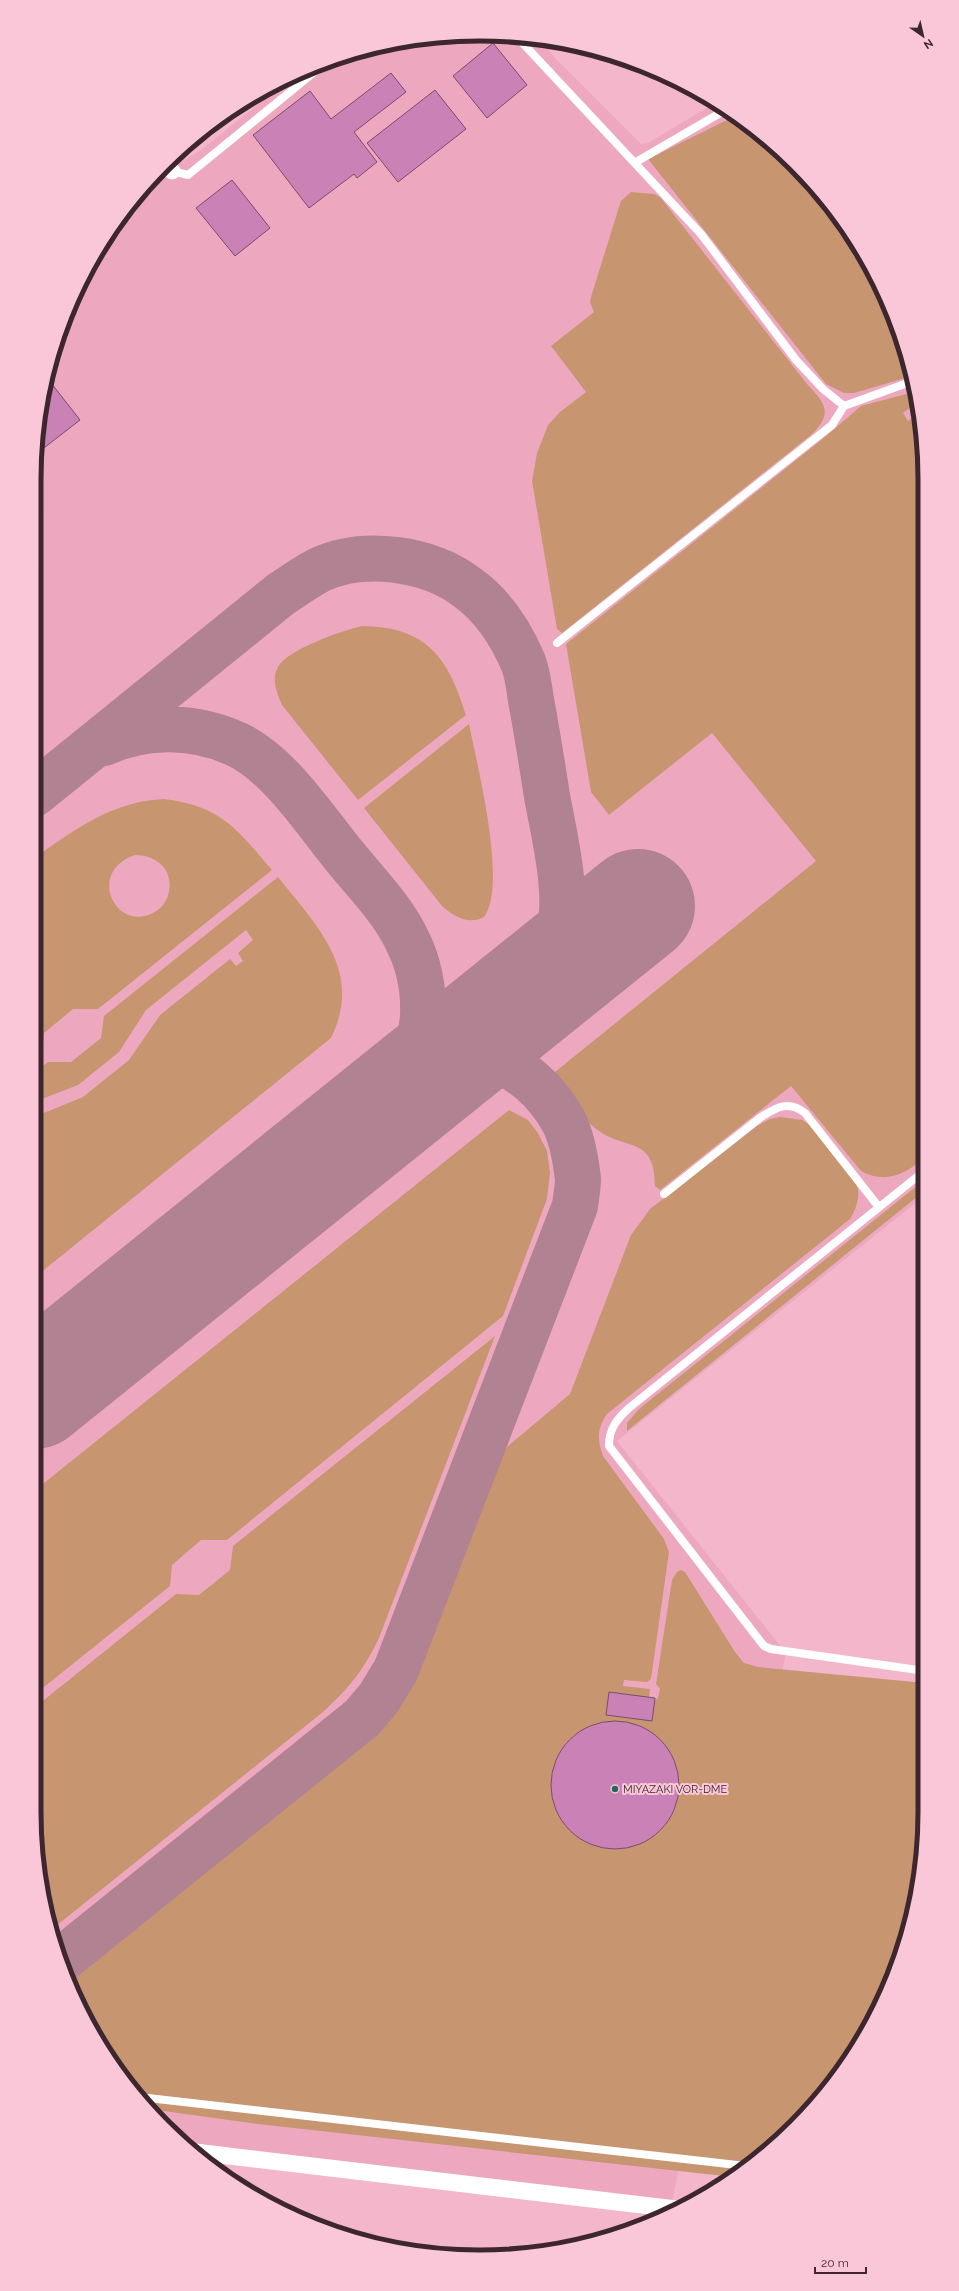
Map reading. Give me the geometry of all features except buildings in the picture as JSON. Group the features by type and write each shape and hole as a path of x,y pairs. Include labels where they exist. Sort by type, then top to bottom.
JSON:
{"street":[{"path":"206,2153 667,2208"}],"lane":[{"path":"523,44 636,162 701,234 796,360 823,390 844,406"},
{"path":"170,168 188,175 309,75"},
{"path":"636,162 720,113"},
{"path":"557,643 832,425 844,406 907,383"},
{"path":"664,1194 761,1117 777,1108 787,1106 797,1107 805,1113 878,1206"},
{"path":"918,1176 878,1206 628,1408 617,1419 609,1434 609,1446 764,1646 771,1649 918,1670"},
{"path":"148,2098 738,2165"}],"shaded area":[{"path":"451,42 508,42 546,46 557,60 641,144 648,143 709,106 746,132 790,169 809,190 844,236 873,286 895,339 910,394 917,451 918,480 918,1201 617,1441 786,1653 671,2206 662,2210 199,2148 169,2122 150,2101 115,2055 100,2031 74,1979 64,1952 49,1897 42,1840 41,1812 42,451 49,394 56,366 74,312 86,286 115,236 150,190 168,171 201,150 270,95 312,74 339,64 394,49"},
{"path":"729,119 769,150 790,169 809,190 844,236 859,260 885,312 895,339 906,378 854,393 844,393 826,384 648,159"},
{"path":"631,192 654,194 660,197 818,397 822,403 825,414 823,420 811,435 562,633 557,629 532,481 537,453 548,425 560,412 586,392 551,346 594,312 590,302 591,297 621,201"},
{"path":"906,394 910,395 912,405 903,413 908,421 913,417 917,451 918,1163 894,1176 878,1177 861,1171 791,1086 660,1190 655,1186 654,1170 650,1158 644,1151 636,1146 606,1135 595,1128 577,1110 550,1076 816,861 712,733 609,815 591,792 566,644 825,437 861,406"},
{"path":"362,626 384,628 403,632 419,639 432,649 451,677 466,715 358,800 282,705 277,691 275,676 278,667 292,654 330,636"},
{"path":"469,724 484,794 492,853 493,879 491,901 484,917 473,920 462,919 442,906 364,808"},
{"path":"164,799 184,802 200,807 214,814 237,831 272,870 98,1009 73,1009 44,1033 41,1054 41,853 64,837 95,819 128,805","holes":["135,855 150,858 166,870 170,883 166,901 153,913 139,917 127,914 118,907 111,897 109,885 112,873 120,863"]},
{"path":"278,877 321,932 332,951 339,971 342,991 340,1014 331,1038 41,1272 41,1114 83,1097 129,1060 160,1015 230,959 236,966 243,961 238,953 253,940 246,930 146,1010 119,1052 78,1085 41,1099 41,1068 48,1062 71,1062 101,1038 104,1016"},
{"path":"509,1110 528,1120 538,1133 547,1151 550,1173 547,1199 503,1316 227,1540 201,1540 172,1565 170,1586 41,1689 41,1485"},
{"path":"780,1117 802,1120 812,1126 856,1182 858,1196 856,1206 850,1219 607,1414 601,1424 599,1439 603,1456 664,1539 669,1552 651,1679 647,1682 624,1680 623,1686 650,1689 649,1698 653,1701 658,1698 660,1689 656,1684 672,1580 677,1572 681,1570 685,1572 735,1652 744,1663 758,1667 918,1682 917,1840 910,1897 895,1952 885,1979 859,2031 827,2078 790,2122 769,2141 723,2176 258,2124 158,2110 115,2055 86,2005 71,1972 358,1742 390,1709 403,1691 414,1670 496,1463 508,1446 570,1394 631,1235 650,1209 757,1126 770,1119"},
{"path":"918,1185 918,1196 627,1431 627,1423 639,1409"},
{"path":"495,1336 379,1638 355,1678 341,1695 323,1712 56,1926 49,1897 42,1840 41,1702 176,1594 199,1595 230,1570 233,1546"}],"taxiway":[{"path":"41,788 281,594 319,570 356,560 376,559 396,560 435,570 468,588 493,612 513,641 523,662 527,676 560,866 562,902 561,919 555,943 542,968 521,999"},
{"path":"104,743 137,732 171,729 222,738 254,754 269,766 297,796 395,918 411,949 418,968 422,987 423,1016 418,1045 407,1071 400,1084 375,1118"},
{"path":"66,1956 362,1718 379,1698 396,1670 575,1206 578,1182 573,1150 564,1122 550,1101 521,1073 498,1062 486,1059 464,1061 430,1073"}],"runway":[{"path":"41,1386 638,906"}],"place":[{"name":"MIYAZAKI VOR-DME","path":"615,1789"}]}
